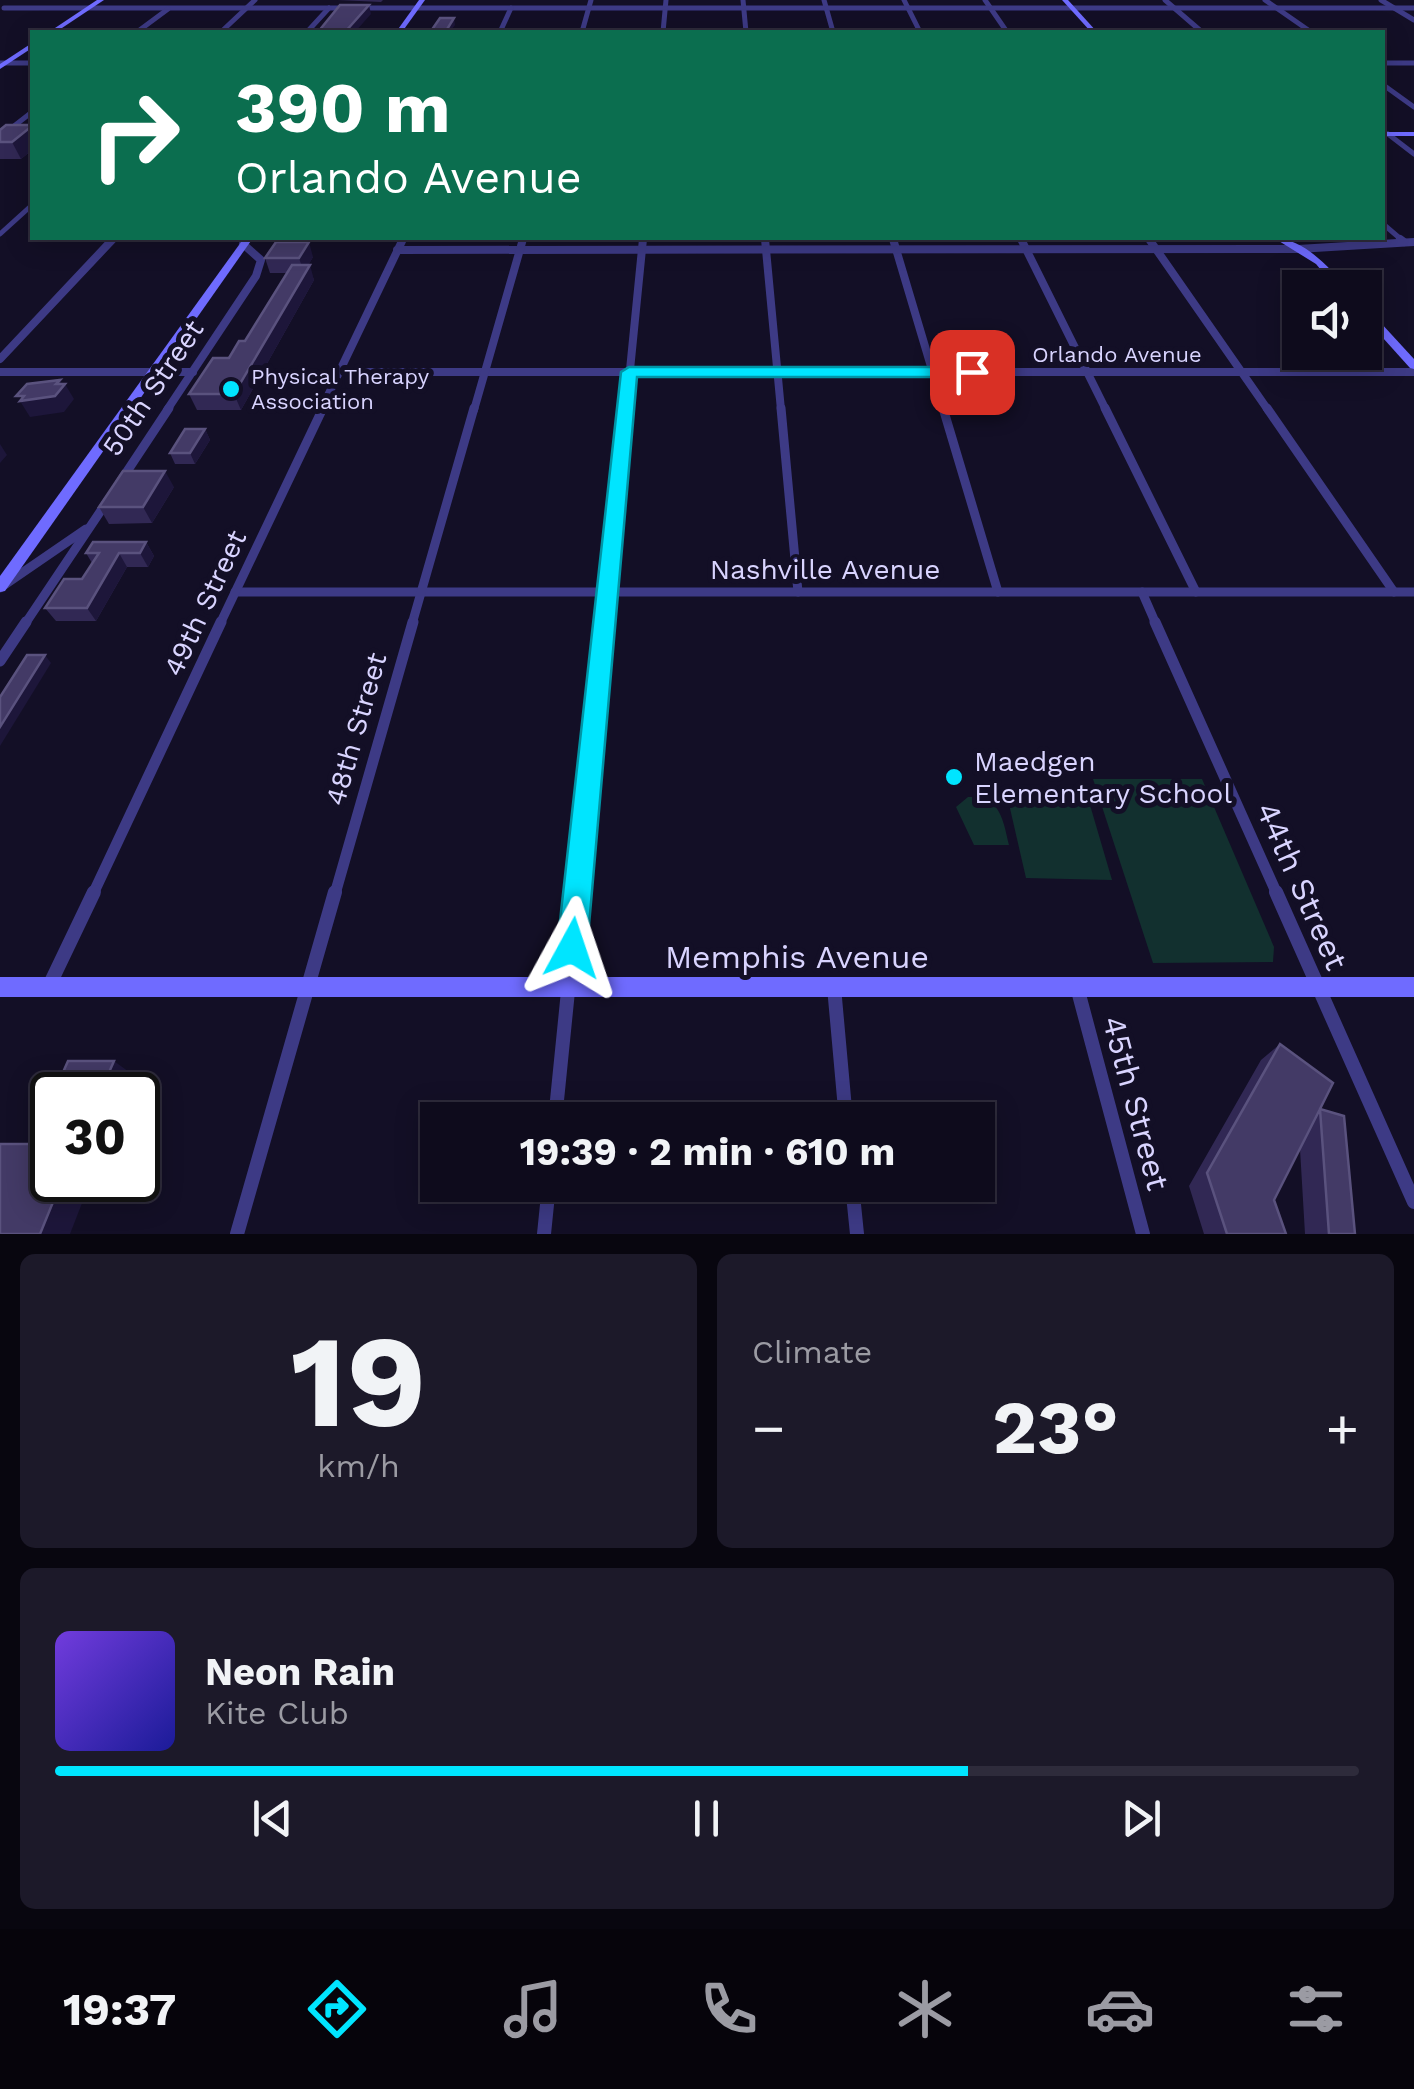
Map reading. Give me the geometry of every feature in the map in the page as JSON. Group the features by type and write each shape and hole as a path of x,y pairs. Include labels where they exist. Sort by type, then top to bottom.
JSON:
{"street":[{"path":"2,10 21,0"},
{"path":"55,30 101,0"},
{"path":"224,30 255,0"},
{"path":"401,30 422,0"},
{"path":"440,0 438,4 512,8 556,3"},
{"path":"582,30 591,0"},
{"path":"663,30 666,0"},
{"path":"743,0 746,30"},
{"path":"824,0 832,30"},
{"path":"904,0 919,30"},
{"path":"985,0 1006,30"},
{"path":"1065,0 1092,30"},
{"path":"1165,0 1200,30"},
{"path":"1266,0 1308,30"},
{"path":"1381,0 1414,20"},
{"path":"2,10 417,8 498,2 588,8 1414,8"},
{"path":"140,30 169,8"},
{"path":"309,30 329,8"},
{"path":"501,30 512,8"},
{"path":"2,64 30,46"},
{"path":"1385,62 1414,62"},
{"path":"2,64 30,63"},
{"path":"1385,86 1414,107"},
{"path":"1,135 30,113"},
{"path":"1,135 18,134"},
{"path":"1385,134 1414,134"},
{"path":"1385,134 1414,154"},
{"path":"0,234 30,207"},
{"path":"1385,226 1404,242"},
{"path":"0,359 112,240"},
{"name":"49th Street","path":"48,987 402,240"},
{"path":"765,240 798,592"},
{"path":"894,240 998,592"},
{"path":"1022,240 1196,592"},
{"path":"1150,240 1394,592"},
{"path":"1282,240 1326,270"},
{"name":"50th Street","path":"0,587 246,241 258,254 262,266 0,661"},
{"path":"397,250 521,244 897,250 1298,249 1414,242"},
{"name":"48th Street","path":"237,1234 521,244"},
{"path":"557,1102 642,244"},
{"path":"1382,332 1414,369"},
{"name":"Orlando Avenue","path":"339,372 1414,369"},
{"path":"0,372 193,372"},
{"path":"0,587 91,526"},
{"name":"Nashville Avenue","path":"235,592 1414,592"},
{"name":"44th Street","path":"1142,592 1414,1202"},
{"name":"Memphis Avenue","path":"0,987 1414,987"},
{"path":"834,987 844,1102"},
{"name":"45th Street","path":"1077,987 1143,1234"},
{"path":"544,1234 547,1202"},
{"path":"853,1202 856,1234"}],"green space":[{"path":"1093,779 1202,779 1274,947 1273,962 1153,963"},
{"path":"968,797 993,804 1002,818 1009,845 974,845 956,807"},
{"path":"1009,804 1090,805 1112,880 1026,878"}],"building":[{"path":"340,5 369,5 347,30 320,30"},
{"path":"440,18 454,18 447,30 432,30"},
{"path":"6,125 30,125 12,142 0,142 0,130"},
{"path":"276,242 309,242 299,258 265,258"},
{"path":"292,265 310,265 234,394 189,394 213,358 229,358 239,341 245,341"},
{"path":"60,380 56,384 65,384 55,396 20,401 24,396 16,396 27,384"},
{"path":"185,429 205,429 190,453 170,453"},
{"path":"123,471 165,471 143,507 99,507"},
{"path":"93,542 146,542 140,553 119,553 87,608 45,608 64,579 82,579 99,553 86,553"},
{"path":"27,655 45,655 0,727 0,697"},
{"path":"1280,1044 1333,1083 1274,1200 1286,1234 1227,1234 1207,1173"},
{"path":"68,1061 114,1061 109,1072 63,1072"},
{"path":"1320,1109 1344,1116 1355,1234 1329,1234"},
{"path":"0,1144 30,1144 30,1202 53,1202 40,1234 0,1234"}],"place":[{"name":"Physical Therapy Association","path":"231,389"},
{"name":"Maedgen Elementary School","path":"954,777"}],"route":[{"path":"572,948 629,372 972,372"}]}
